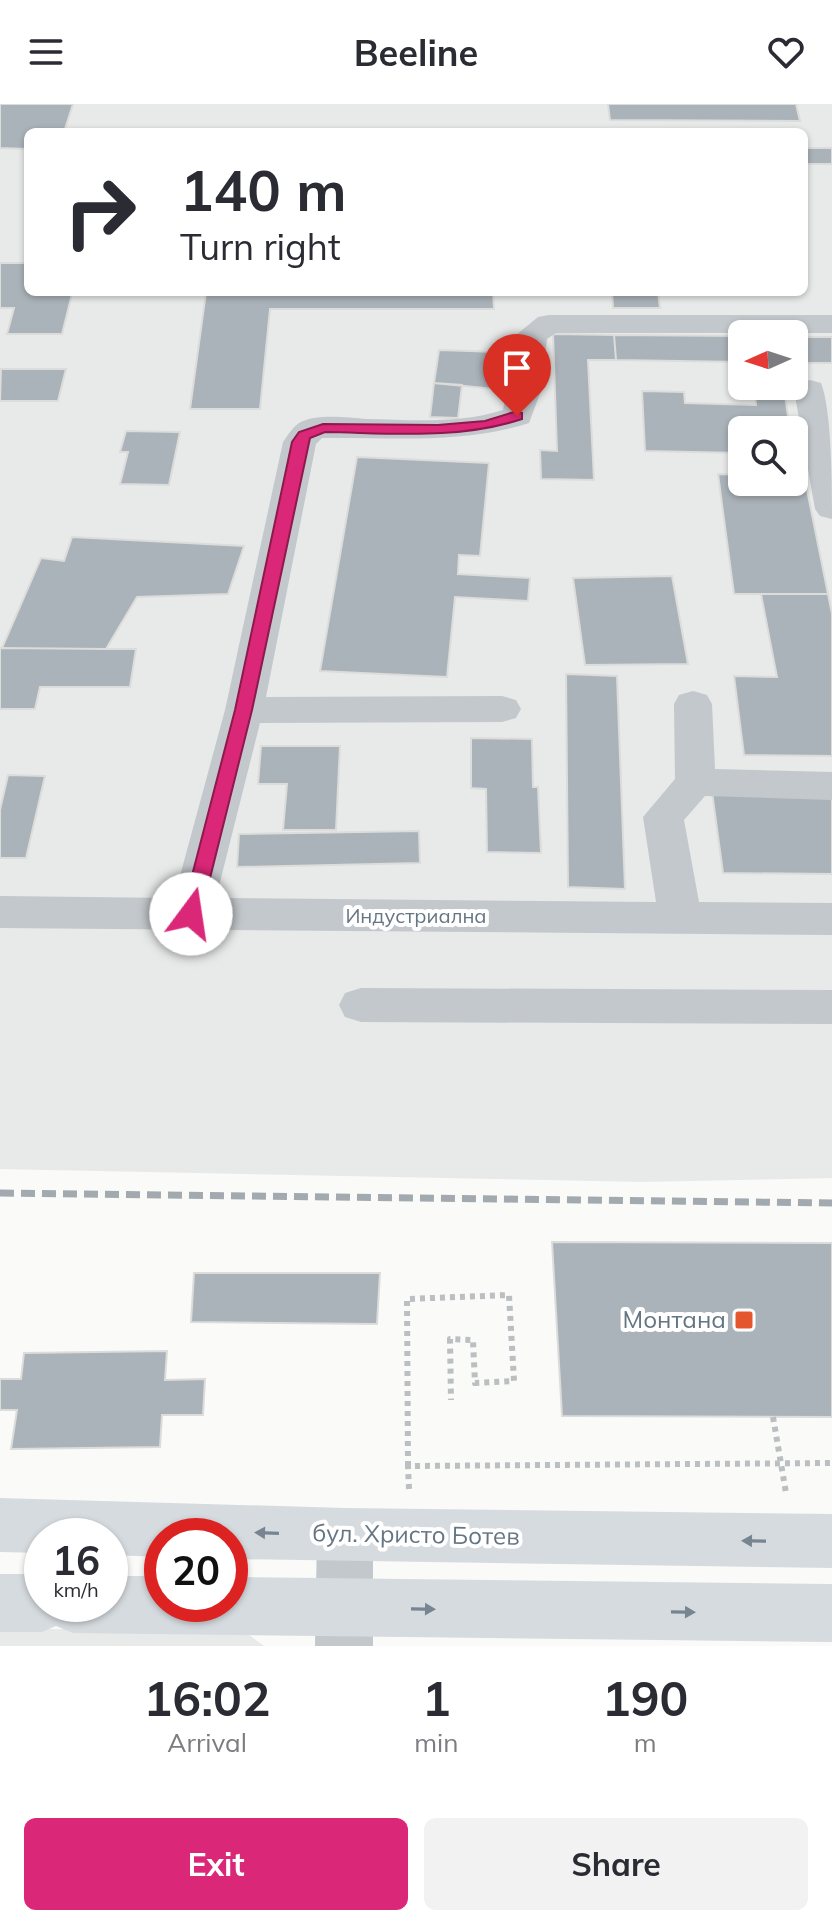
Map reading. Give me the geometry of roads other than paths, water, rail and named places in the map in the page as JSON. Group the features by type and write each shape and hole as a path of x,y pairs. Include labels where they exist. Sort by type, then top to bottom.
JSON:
{"main road":[{"name":"бул. Христо Ботев","path":"0,1525 345,1535 814,1541"},
{"path":"0,1603 24,1603"},
{"path":"128,1609 345,1627 832,1613"}],"street":[{"path":"191,914 244,710 300,442 311,430 438,430 486,426 517,416 525,391 532,335 549,324 832,324"},
{"path":"810,390 832,509"},
{"path":"680,918 663,817 695,782 693,704"},
{"path":"244,710 502,709"},
{"path":"695,782 832,786"},
{"name":"Индустриална","path":"0,912 832,919"},
{"path":"361,1005 832,1007"},
{"path":"345,1535 345,1627"}],"railway":[{"path":"0,1193 832,1203"}],"place":[{"name":"Монтана","path":"744,1320"}]}
